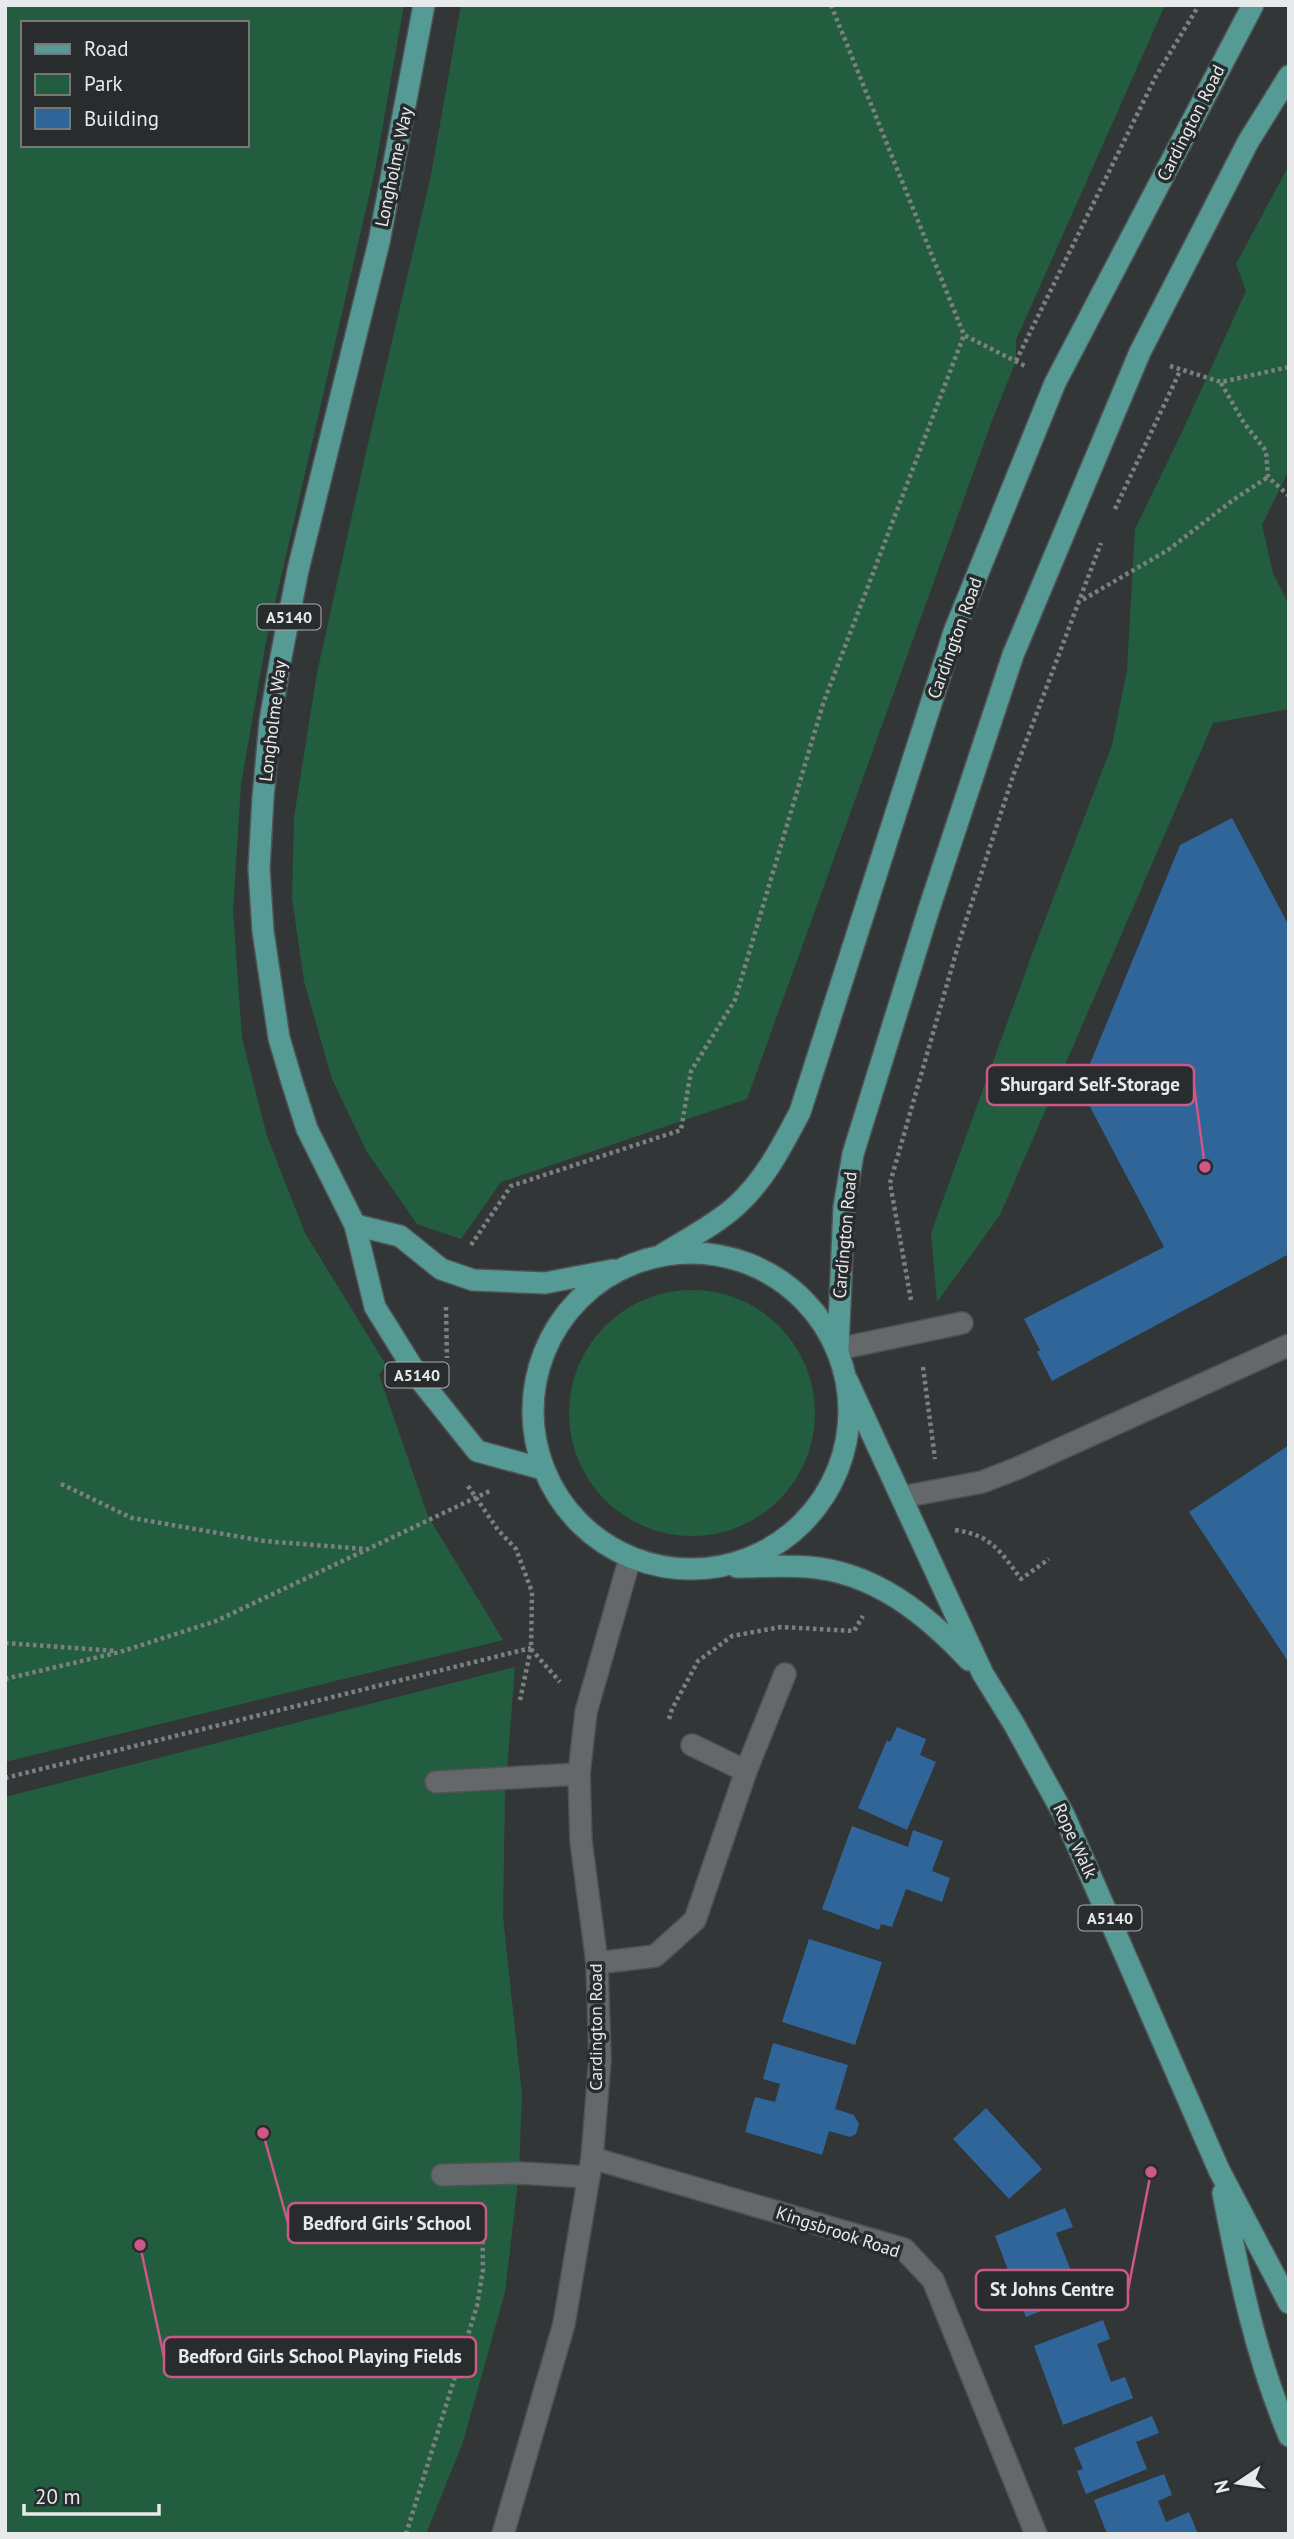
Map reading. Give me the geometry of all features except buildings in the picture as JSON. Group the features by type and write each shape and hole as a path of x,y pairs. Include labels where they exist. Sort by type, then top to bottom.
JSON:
{"main road":[{"name":"Longholme Way","path":"424,5 379,242 298,570 270,722 259,869 263,931 279,1038 307,1129 355,1225 374,1307 426,1388 477,1451 542,1469"},
{"name":"Cardington Road","path":"663,1254 734,1208 757,1185 800,1112 954,632 1055,383 1253,5"},
{"name":"Cardington Road","path":"838,1349 844,1208 853,1154 928,912 1013,655 1140,352 1248,142 1289,76"},
{"path":"355,1225 400,1236 441,1269 473,1280 545,1283 621,1268 663,1254 712,1253 752,1264 791,1288 817,1313 838,1349 847,1380 849,1430 836,1477 808,1518 771,1549 725,1567 677,1570 630,1558 587,1532 556,1494 542,1469 532,1409 538,1370 555,1328 583,1294 621,1268"},
{"name":"Rope Walk","path":"847,1380 983,1674 1014,1724 1063,1815 1219,2170 1289,2303"},
{"name":"Rope Walk","path":"725,1567 808,1567 837,1572 880,1587 912,1606 944,1633 983,1674"},
{"name":"Rope Walk","path":"1219,2170 1237,2269 1252,2330 1289,2435"}],"street":[{"path":"838,1349 962,1324"},
{"path":"902,1497 982,1482 1018,1468 1289,1345"},
{"name":"Cardington Road","path":"503,2534 564,2325 590,2167 600,2059 597,1963 580,1841 579,1774 586,1712 630,1558"},
{"path":"597,1963 655,1956 695,1920 746,1771 785,1674"},
{"path":"692,1745 746,1771"},
{"path":"436,1782 579,1774"},
{"name":"Kingsbrook Road","path":"442,2175 520,2173 590,2167 904,2249 933,2280 1036,2534"}],"path":[{"path":"831,5 964,335 1017,361 1156,76 1199,5"},
{"path":"426,1388 448,1369 446,1290 470,1246 511,1186 681,1130 691,1071 735,1000 823,704 964,335"},
{"path":"1111,516 1180,371 1221,383 1289,367"},
{"path":"1221,383 1244,423 1266,451 1268,477 1289,496"},
{"path":"1077,603 1168,551 1233,500 1268,477"},
{"path":"1049,1559 1021,1579 995,1544 971,1532 947,1528 939,1490 917,1333 890,1183 960,939 1013,776 1101,541"},
{"path":"5,1679 120,1652 216,1621 476,1497 542,1469"},
{"path":"460,1475 498,1530 516,1549 532,1592 531,1648 520,1700"},
{"path":"61,1483 132,1518 264,1541 366,1549"},
{"path":"668,1723 672,1709 698,1661 732,1636 781,1627 854,1631 867,1609"},
{"path":"5,1643 120,1652"},
{"path":"5,1779 531,1648"},
{"path":"405,2534 477,2306 483,2270 482,2207 477,2207"}],"green space":[{"path":"5,5 404,5 375,170 266,642 241,784 233,911 242,1038 267,1136 305,1233 386,1365 379,1375 428,1516 503,1640 5,1762"},
{"path":"461,5 1165,5 1016,340 1016,361 747,1099 501,1182 461,1239 417,1224 367,1152 332,1079 304,981 292,898 294,817 317,673 431,175"},
{"path":"1289,165 1289,470 1262,525 1273,573 1289,605 1289,709 1213,723 1000,1215 937,1302 931,1233 1035,946 1112,745 1127,670 1135,529 1246,291 1236,264"},
{"path":"692,1290 739,1300 760,1311 779,1326 794,1345 805,1366 815,1413 805,1460 794,1481 779,1500 760,1515 739,1526 692,1536 645,1526 624,1515 605,1500 590,1481 579,1460 569,1413 579,1366 590,1345 605,1326 624,1311 645,1300"},
{"path":"515,1667 505,1795 503,1917 522,2094 519,2173 505,2292 463,2442 426,2534 5,2534 5,1797"}],"place":[{"name":"Shurgard Self-Storage","path":"1205,1167"},
{"name":"Bedford Girls' School","path":"263,2133"},
{"name":"St Johns Centre","path":"1151,2172"},
{"name":"Bedford Girls School Playing Fields","path":"140,2245"}]}
